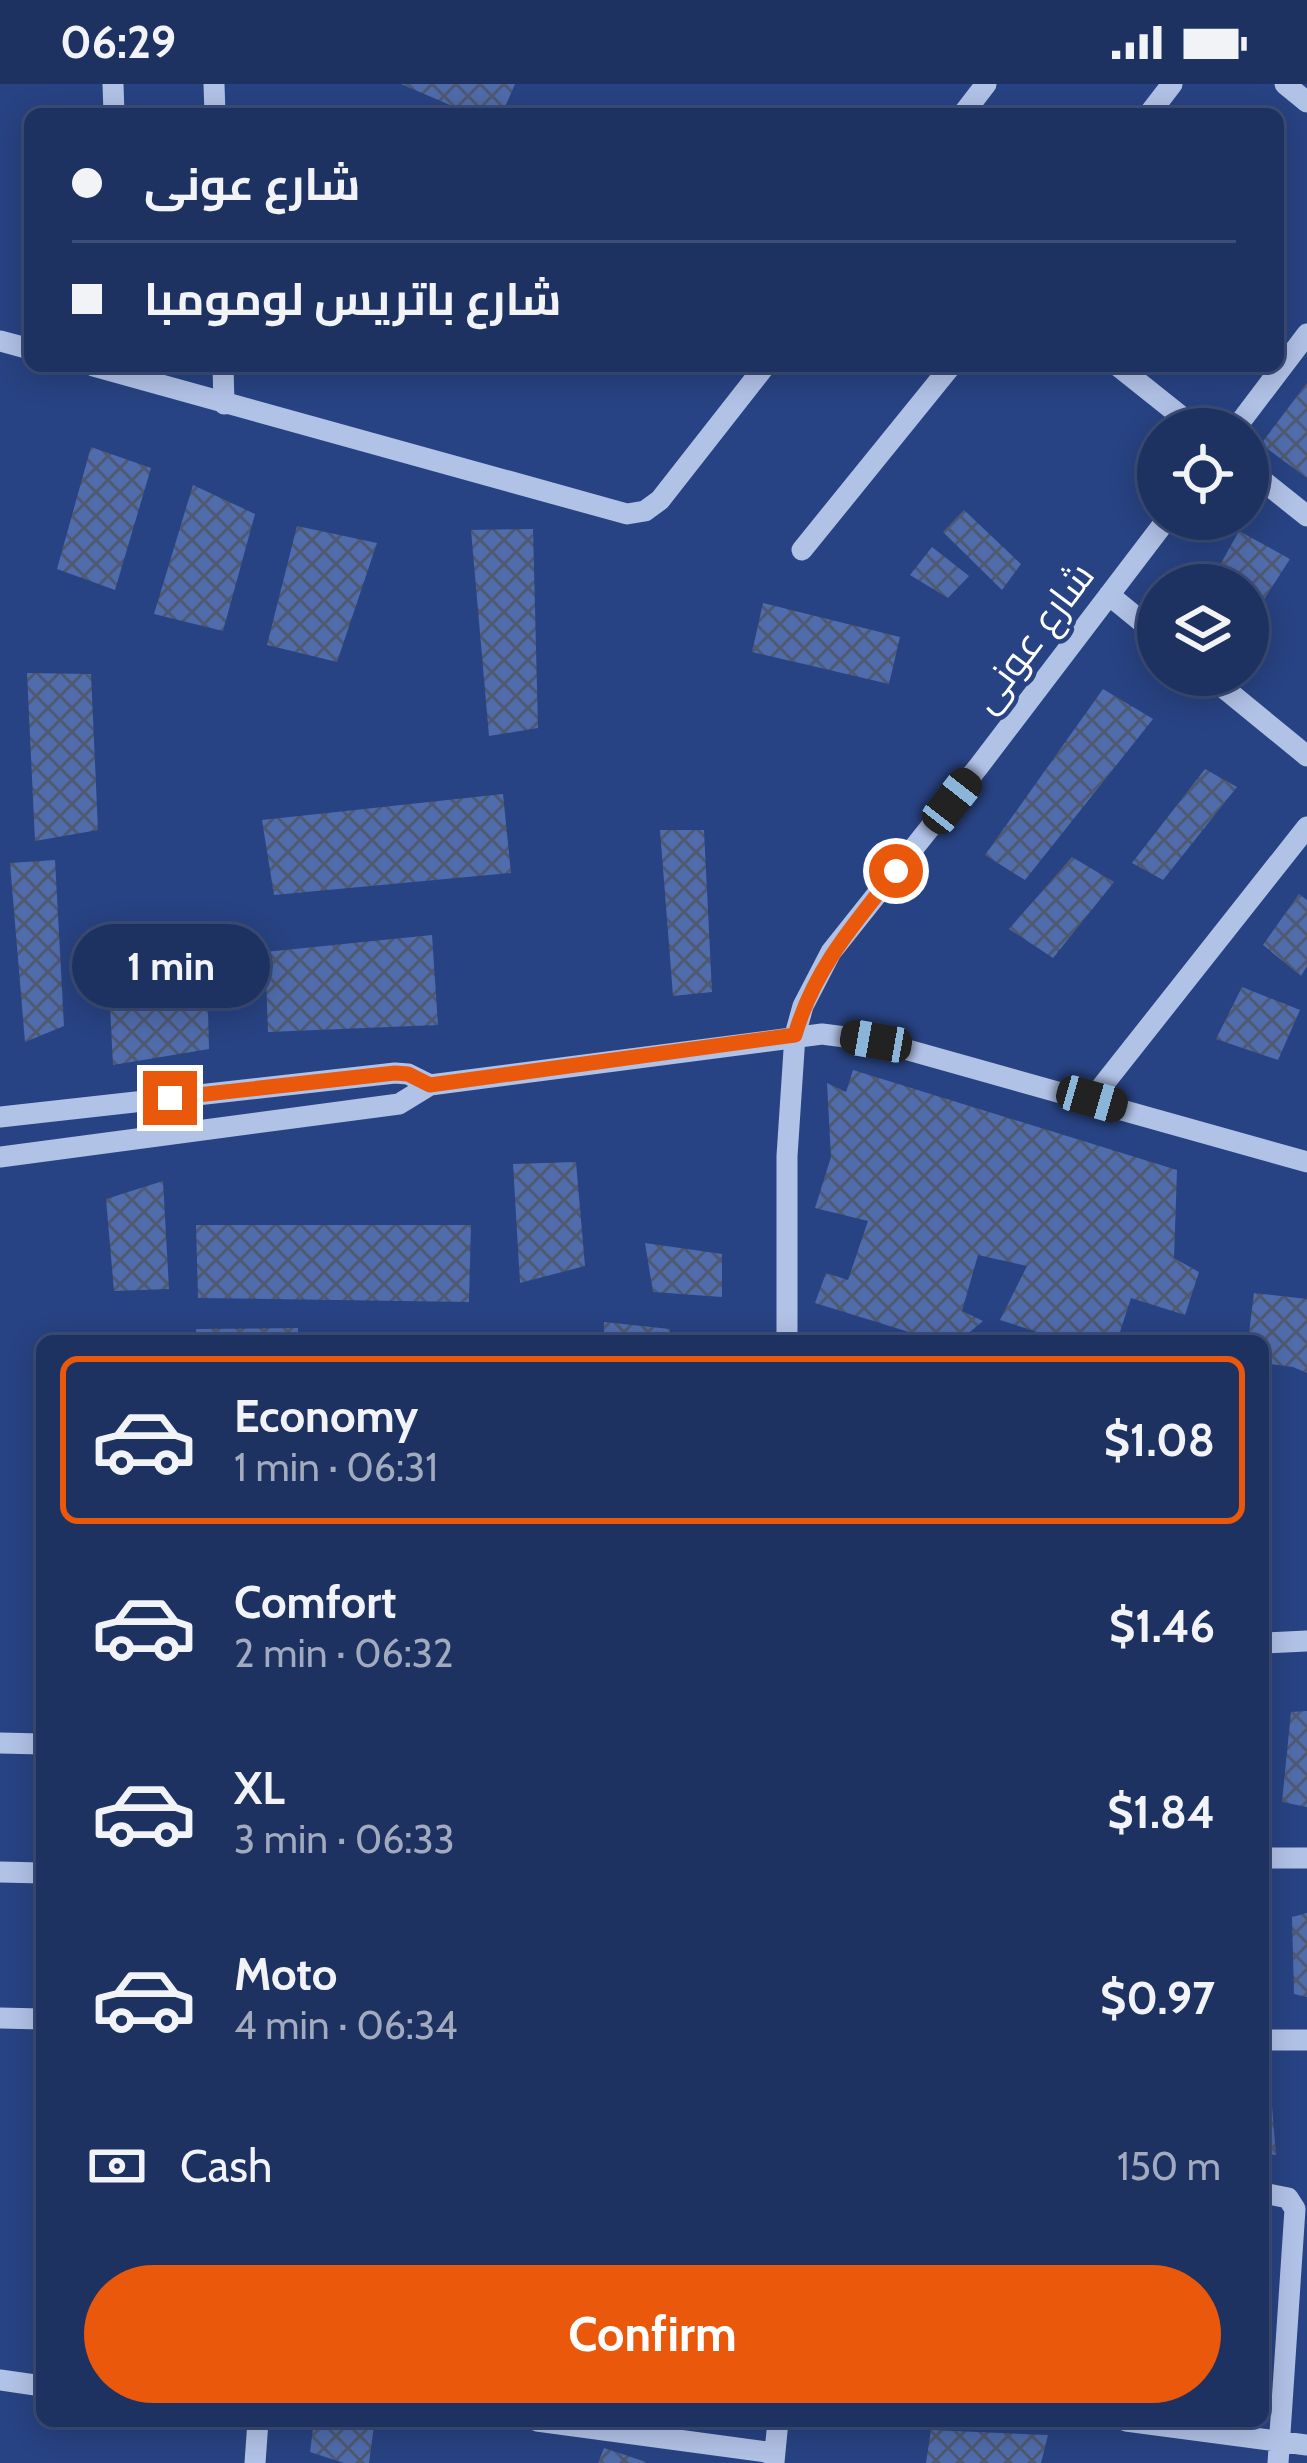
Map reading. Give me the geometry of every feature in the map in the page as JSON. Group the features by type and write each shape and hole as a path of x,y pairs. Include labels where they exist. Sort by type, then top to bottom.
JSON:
{"street":[{"path":"968,108 986,84"},
{"path":"1154,108 1172,84"},
{"path":"1285,84 1307,102"},
{"path":"1284,364 1307,334"},
{"path":"130,372 224,404 626,514 644,512 660,500 760,372"},
{"path":"223,372 224,404"},
{"path":"802,550 946,372"},
{"path":"1126,372 1171,408"},
{"path":"1251,408 1278,372"},
{"path":"1269,486 1307,516"},
{"name":"شارع عونى","path":"787,1335 787,1156 795,1035 803,1006 830,952 1151,540"},
{"path":"1109,595 1137,618"},
{"path":"1234,696 1307,756"},
{"path":"1092,1099 1307,827"},
{"path":"0,1157 399,1104 430,1085 795,1035 876,1041 1307,1162"},
{"path":"0,1117 395,1073 430,1085"},
{"path":"1269,1643 1307,1641"},
{"path":"0,1743 36,1744"},
{"path":"1269,1858 1307,1858"},
{"path":"0,1872 36,1873"},
{"path":"0,2018 36,2019"},
{"path":"1269,2040 1307,2040"},
{"path":"1269,2194 1288,2198 1300,2230 1274,2344 1278,2452"},
{"path":"0,2380 36,2385"},
{"path":"255,2463 258,2427"},
{"path":"575,2427 774,2458 777,2427"},
{"path":"1155,2427 1278,2452 1307,2445"}],"building":[{"path":"401,84 515,84 505,108 457,108"},
{"path":"1307,383 1307,478 1269,450 1269,433"},
{"path":"91,447 151,468 115,590 57,569"},
{"path":"193,485 255,514 223,631 154,614"},
{"path":"964,510 1021,564 1002,590 943,532"},
{"path":"297,526 377,543 337,662 267,645"},
{"path":"533,529 538,728 489,736 471,530"},
{"path":"1234,540 1255,540 1290,559 1269,592 1269,564 1221,564"},
{"path":"932,547 969,576 948,598 910,575"},
{"path":"763,603 900,637 889,684 752,652"},
{"path":"27,673 91,674 98,830 35,841"},
{"path":"1103,689 1153,719 1025,880 985,855"},
{"path":"1205,769 1237,787 1163,880 1132,863"},
{"path":"503,794 511,873 274,895 262,820"},
{"path":"660,830 704,830 712,992 673,996"},
{"path":"1072,857 1114,882 1053,958 1009,929"},
{"path":"55,860 64,1026 25,1042 10,863"},
{"path":"1299,894 1307,900 1307,966 1301,976 1263,945"},
{"path":"432,935 438,1025 268,1032 265,952"},
{"path":"206,938 209,1049 113,1065 107,946"},
{"path":"1242,987 1300,1010 1278,1060 1216,1039"},
{"path":"853,1070 1177,1170 1174,1258 1199,1272 1185,1315 1131,1298 1119,1335 1047,1335 1000,1320 1027,1266 978,1255 962,1311 983,1321 966,1335 919,1335 815,1303 826,1273 848,1280 868,1221 815,1208 831,1157 827,1083 846,1092"},
{"path":"576,1162 585,1266 520,1283 513,1164"},
{"path":"163,1181 169,1289 114,1291 106,1199"},
{"path":"196,1225 471,1225 469,1302 198,1298"},
{"path":"645,1243 722,1254 722,1297 653,1292"},
{"path":"1254,1293 1307,1299 1307,1373 1269,1364 1269,1335 1249,1335"},
{"path":"604,1322 670,1329 670,1335 604,1335"},
{"path":"298,1328 298,1335 196,1335 196,1329"},
{"path":"1307,1711 1307,1807 1282,1802 1291,1712"},
{"path":"1307,1913 1307,1997 1294,1994 1292,1917"},
{"path":"1269,2082 1270,2082 1276,2155 1269,2154"},
{"path":"313,2427 374,2427 369,2463 344,2463 310,2452"},
{"path":"931,2430 1048,2435 1041,2463 926,2463"},
{"path":"604,2448 646,2462 646,2463 598,2463"}],"route":[{"path":"170,1098 395,1073 421,1078 430,1085 795,1035 803,1006 830,952 896,871"}]}
